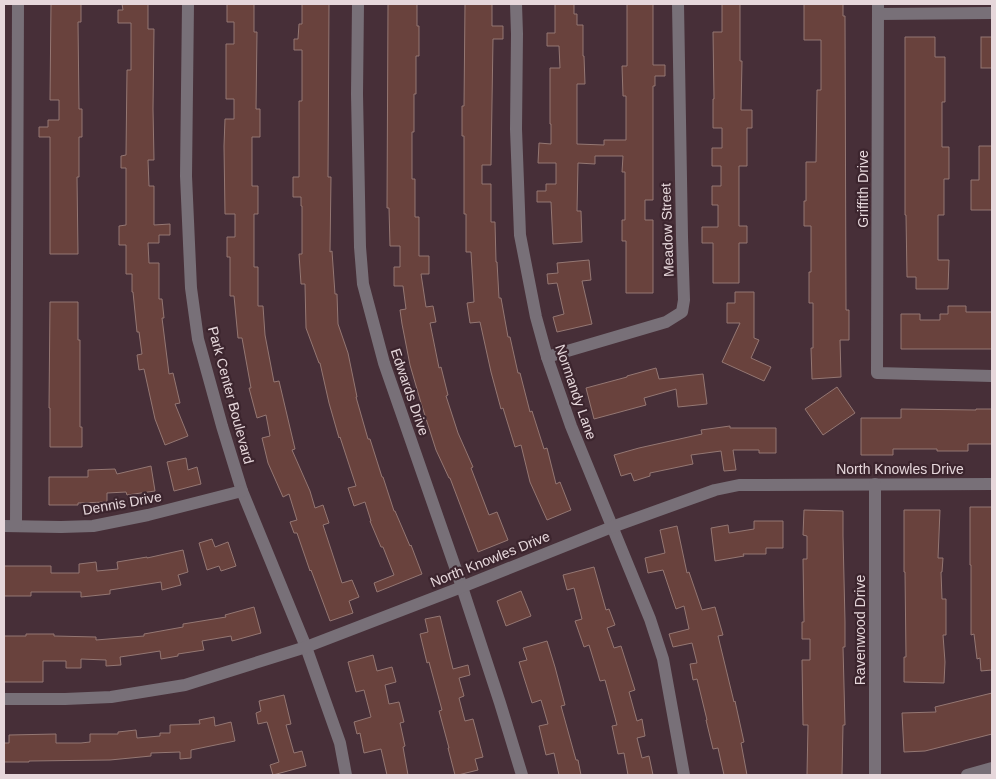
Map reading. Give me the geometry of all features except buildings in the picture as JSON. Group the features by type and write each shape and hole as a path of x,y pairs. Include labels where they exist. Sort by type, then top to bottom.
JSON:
{"street":[{"path":"10,526 18,4"},
{"name":"Park Center Boulevard","path":"188,4 186,176 190,288 198,339 242,491 306,647 340,743 346,775"},
{"name":"Edwards Drive","path":"358,4 357,94 360,247 363,284 384,363 462,587 522,775"},
{"name":"Normandy Lane","path":"516,4 518,34 516,129 520,235 536,317 547,357 571,426 650,618 663,659 684,775"},
{"name":"Meadow Street","path":"547,357 666,322 682,312 684,300 678,4"},
{"path":"878,9 992,14"},
{"name":"Griffith Drive","path":"878,9 877,374 992,376"},
{"name":"Ravenwood Drive","path":"875,484 875,775"},
{"name":"North Knowles Drive","path":"4,699 65,700 111,697 185,685 306,647 462,587 612,526 715,490 739,485 992,484"},
{"name":"Dennis Drive","path":"10,526 93,526 148,515 242,491"},
{"path":"967,775 992,768"}]}
